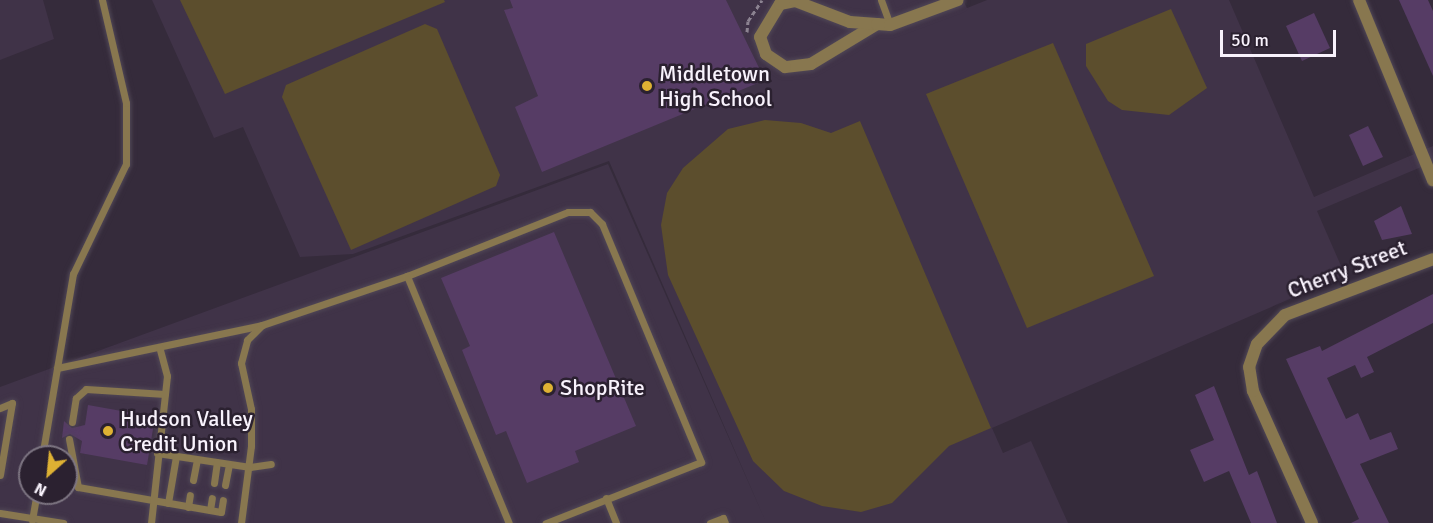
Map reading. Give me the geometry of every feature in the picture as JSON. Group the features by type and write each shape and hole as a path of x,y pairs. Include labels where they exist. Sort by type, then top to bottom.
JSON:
{"street":[{"path":"877,24 811,64 785,67 766,54 760,37 780,4 795,1 850,22 877,24 890,25 958,0"},
{"path":"1359,0 1433,180"},
{"name":"Cherry Street","path":"1312,523 1253,392 1249,367 1257,344 1277,321 1433,259"}],"lane":[{"path":"44,445 74,274 126,164 126,104 102,0"},
{"path":"881,0 890,25"},
{"path":"57,368 262,325 407,276 568,212 590,212 602,224 701,462 546,523"},
{"path":"407,276 509,523"},
{"path":"241,523 250,467 251,409 241,363 247,340 262,325"},
{"path":"151,523 151,500 167,376 159,347"},
{"path":"72,422 76,398 86,389 165,394"},
{"path":"0,408 12,403 0,476"},
{"path":"69,439 78,487 221,512 223,500"},
{"path":"157,453 250,467 271,464"},
{"path":"168,503 176,456"},
{"path":"193,480 196,459"},
{"path":"214,483 217,462"},
{"path":"225,485 229,464"},
{"path":"188,507 190,495"},
{"path":"210,510 212,498"},
{"path":"606,498 616,523"},
{"path":"32,520 35,505"},
{"path":"0,513 22,521 63,523"},
{"path":"710,523 723,518 725,523"}],"shaded area":[{"path":"0,0 43,0 54,39 0,60"},
{"path":"152,0 963,0 967,8 987,0 1229,0 1314,197 1433,146 1433,162 1317,211 1345,275 992,428 1003,453 1031,441 1068,523 39,523 40,505 78,505 78,445 18,445 18,505 36,505 33,523 0,523 0,387 608,164 765,520 609,161 353,254 300,257 243,127 214,138"},
{"path":"180,0 444,0 445,2 225,94"},
{"path":"1171,9 1207,88 1169,115 1122,110 1108,101 1086,66 1086,44"},
{"path":"425,24 437,29 500,175 496,186 351,250 282,97 286,85"},
{"path":"1053,43 1154,276 1027,328 926,94"},
{"path":"765,120 801,123 831,133 860,121 991,428 949,446 892,503 861,512 822,506 784,491 753,461 668,275 661,225 667,193 683,168 728,129"}],"building":[{"name":"Middletown High School","path":"510,0 726,0 765,80 542,172 515,107 538,96 504,10 513,8"},
{"path":"1399,0 1428,0 1433,11 1433,76"},
{"path":"1314,13 1330,48 1302,61 1286,26"},
{"path":"1368,126 1383,157 1363,166 1349,135"},
{"path":"1401,206 1412,234 1382,240 1374,221"},
{"name":"ShopRite","path":"554,232 636,426 575,451 579,462 527,483 506,431 496,435 462,350 470,346 441,278"},
{"path":"1433,294 1433,323 1367,357 1374,372 1361,378 1355,365 1327,378 1346,419 1358,413 1370,440 1391,432 1398,449 1360,464 1389,523 1351,523 1359,519 1286,359 1320,346 1322,351"},
{"path":"1214,386 1249,475 1257,471 1277,523 1251,523 1229,471 1204,482 1190,450 1214,440 1195,395"},
{"name":"Hudson Valley Credit Union","path":"88,405 155,417 147,465 80,453 82,441 70,434 62,438 64,421 72,428 85,425"}],"place":[{"name":"Middletown High School","path":"647,86"},
{"name":"ShopRite","path":"548,388"},
{"name":"Hudson Valley Credit Union","path":"108,431"}]}
